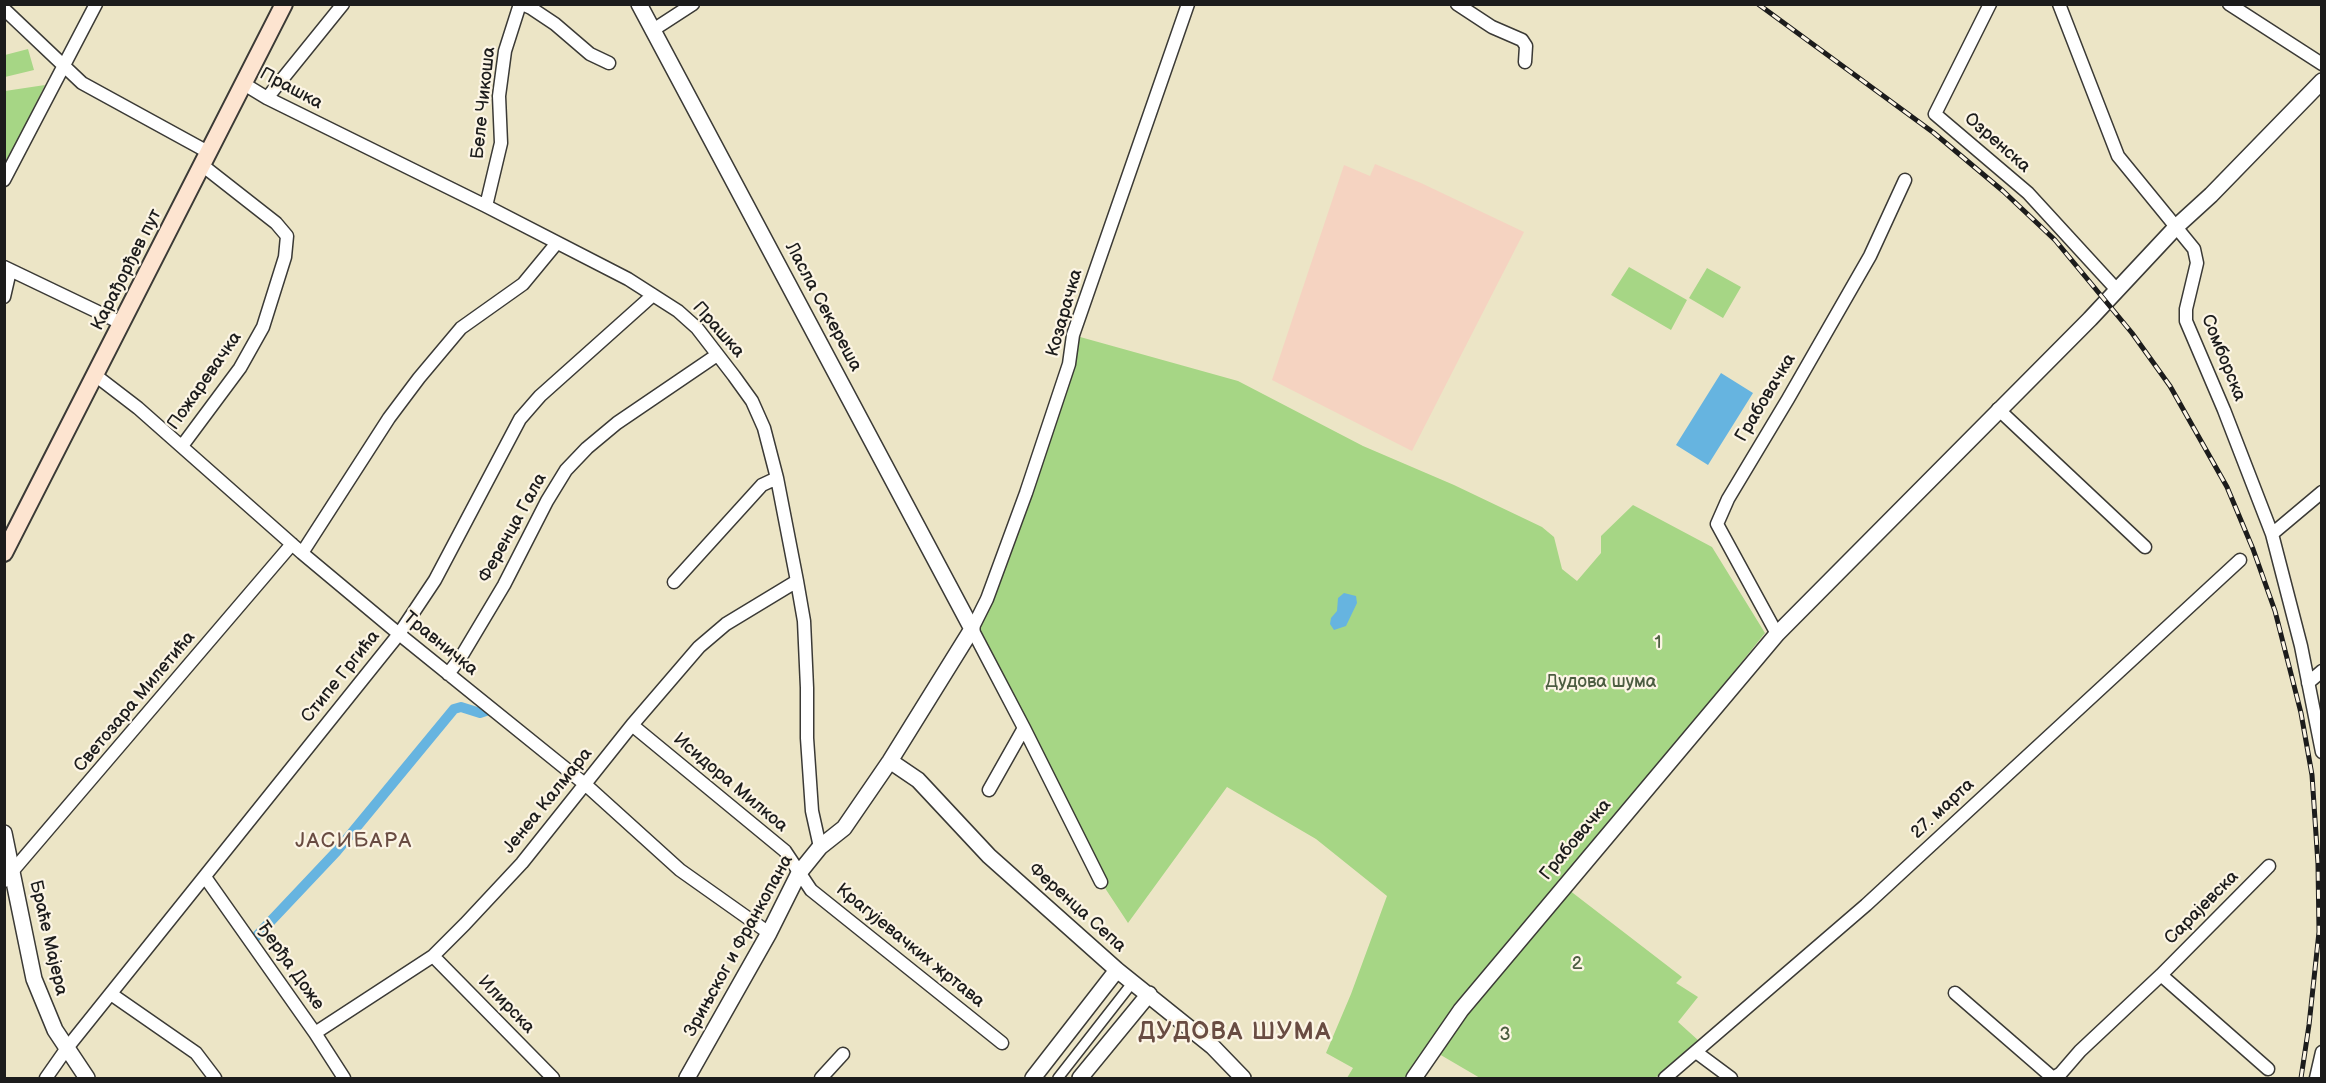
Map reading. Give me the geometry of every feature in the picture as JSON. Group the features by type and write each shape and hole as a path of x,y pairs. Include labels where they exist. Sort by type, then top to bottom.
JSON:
{"main road":[{"name":"Карађорђев пут","path":"4,553 284,4"}],"street":[{"path":"4,180 96,4"},
{"path":"267,98 343,4"},
{"path":"521,4 555,24 590,54 609,63"},
{"name":"Беле Чикоша","path":"486,206 501,142 499,96 503,62 521,4"},
{"name":"Ласла Секереша","path":"639,4 972,629"},
{"path":"653,30 693,4"},
{"name":"Козарачка","path":"972,629 987,599 1026,493 1069,364 1073,335 1188,4"},
{"path":"1457,4 1492,27 1521,40 1526,46 1525,62"},
{"name":"Озренска","path":"1990,4 1935,114 2028,193 2118,290"},
{"name":"Сомборска","path":"2059,4 2118,156 2192,245 2197,259 2186,309 2188,326 2224,410 2272,534 2291,605 2320,732 2322,752"},
{"path":"2229,4 2322,64"},
{"path":"4,9 63,68 82,83 205,158"},
{"name":"Грабовачка","path":"1414,1078 1468,1001 1777,634 2322,81"},
{"name":"Прашка","path":"244,84 267,98 486,206 627,279 653,295 678,311 697,328 752,400 764,428 777,477 804,621 807,738 812,801 820,847"},
{"name":"Пожаревачка","path":"182,446 240,368 263,327 285,257 287,236 276,223 205,158"},
{"name":"Грабовачка","path":"1777,634 1718,524 1728,499 1794,390 1870,256 1905,180"},
{"path":"302,553 389,418 419,378 461,328 523,284 556,244"},
{"path":"4,297 7,269 121,323"},
{"name":"Стипе Гргића","path":"46,1078 67,1048 399,634 435,580 520,419 540,396 653,295"},
{"name":"Ференца Гала","path":"448,674 461,657 504,585 547,501 566,470 587,448 617,423 717,355"},
{"name":"Травничка","path":"95,375 138,408 302,553 399,634 586,784 680,870 769,933"},
{"path":"1998,409 2145,547"},
{"path":"674,582 762,485 777,477"},
{"path":"2272,534 2322,492"},
{"name":"Светозара Милетића","path":"9,877 292,544"},
{"name":"27. марта","path":"1665,1078 1866,904 2240,560"},
{"name":"Јенеа Калмара","path":"315,1033 433,956 522,862 632,725 699,647 726,624 797,581"},
{"name":"Ференца Сепа","path":"972,629 1101,882"},
{"name":"Зрињског и Франкопана","path":"687,1078 769,933 799,873 820,847 844,828 890,761 972,629"},
{"path":"2308,683 2322,671"},
{"name":"Исидора Милкоа","path":"632,725 784,851 799,873"},
{"path":"989,790 1024,728"},
{"name":"Ференца Сепа","path":"890,761 918,780 990,856 1117,970 1213,1047 1243,1078"},
{"name":"Браће Мајера","path":"4,832 9,877 34,979 46,1011 87,1078"},
{"name":"Сарајевска","path":"1955,993 2059,1077 2080,1051 2161,975 2269,866"},
{"name":"Крагујевачких жртава","path":"799,873 811,890 1002,1043"},
{"name":"Ђерђа Доже","path":"205,877 344,1078"},
{"name":"Илирска","path":"433,956 553,1078"},
{"path":"1033,1078 1117,970"},
{"path":"2161,975 2268,1069"},
{"path":"1058,1078 1133,982"},
{"path":"111,994 196,1053 215,1078"},
{"path":"1080,1078 1149,994"},
{"path":"1696,1052 1731,1078"},
{"path":"2316,1078 2322,1052"},
{"path":"821,1078 843,1054"}],"shaded area":[{"path":"1375,164 1421,183 1524,232 1412,451 1272,380 1344,165 1370,176"}],"green space":[{"path":"28,49 34,70 5,77 5,55"},
{"path":"45,85 5,166 5,91"},
{"path":"1629,267 1687,300 1671,330 1611,295"},
{"path":"1707,268 1741,287 1723,318 1689,298"},
{"path":"1073,335 1238,381 1363,446 1454,485 1542,527 1554,537 1562,569 1577,581 1601,553 1601,536 1633,505 1712,547 1765,633 1408,1078 1347,1078 1353,1068 1326,1053 1351,994 1387,896 1316,839 1227,787 1128,923 1101,882 972,629 987,599"},
{"path":"1569,890 1682,977 1676,983 1698,997 1678,1022 1699,1041 1655,1078 1480,1078 1439,1054 1468,1012"}],"water":[{"path":"1721,373 1753,393 1708,465 1676,445"},
{"path":"1344,593 1356,596 1357,603 1346,626 1334,630 1330,624 1331,618 1337,611 1338,598"}],"waterway":[{"path":"251,942 336,852 454,709 461,707 480,713 492,709"}],"railway":[{"path":"1758,4 1934,133 2003,191 2055,240 2132,333 2170,386 2227,487 2253,549 2275,611 2301,713 2312,775 2318,864 2319,932 2301,1078"}],"district":[{"name":"ЈАСИБАРА","path":"354,842"},
{"name":"ДУДОВА ШУМА","path":"1235,1033"}],"park label":[{"name":"1","path":"1658,643"},
{"name":"Дудова шума","path":"1601,682"},
{"name":"2","path":"1577,964"},
{"name":"3","path":"1505,1035"}]}
